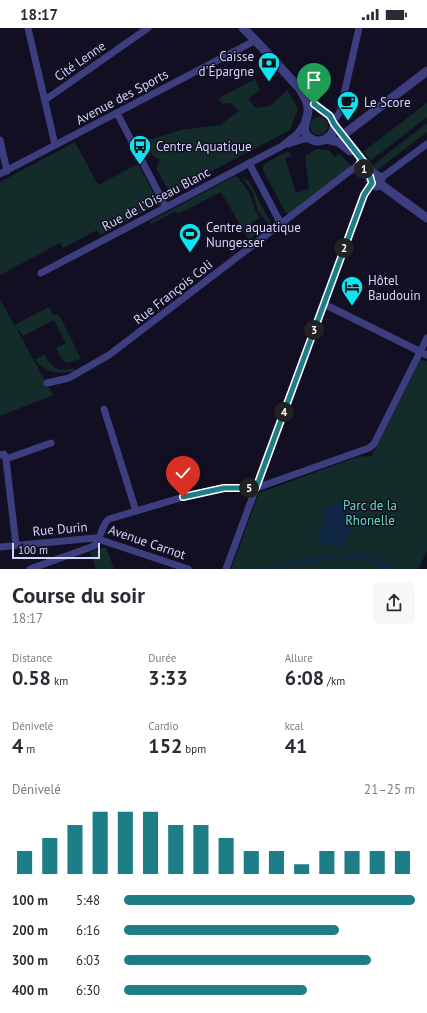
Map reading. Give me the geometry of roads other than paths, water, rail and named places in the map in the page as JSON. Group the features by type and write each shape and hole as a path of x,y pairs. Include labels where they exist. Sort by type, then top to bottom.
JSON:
{"street":[{"path":"28,28 55,145"},
{"name":"Cité Lenne","path":"45,100 148,28"},
{"path":"243,28 298,86 331,118 376,180 427,218"},
{"path":"331,118 340,112 360,28"},
{"name":"Avenue des Sports","path":"0,174 256,40"},
{"path":"343,135 427,71"},
{"path":"298,86 308,105 305,132 311,139 318,141 326,139 332,134 331,118"},
{"path":"306,121 314,112 331,118"},
{"path":"117,113 166,207"},
{"name":"Rue de l'Oiseau Blanc","path":"282,146 297,134 306,121"},
{"name":"Rue de l'Oiseau Blanc","path":"41,273 282,146 302,139 311,139"},
{"path":"326,139 335,141 345,146 362,162"},
{"path":"0,140 7,171"},
{"path":"226,569 364,195 376,180 427,144"},
{"name":"Rue François Coli","path":"47,383 69,378 109,356 362,162"},
{"path":"249,163 281,224"},
{"path":"324,304 424,354"},
{"path":"30,569 89,548 96,544 108,520 187,496 220,489 256,488 371,447 424,354 427,338"},
{"path":"104,409 136,511"},
{"path":"16,545 3,457 52,443"},
{"name":"Rue Durin","path":"0,547 87,537 99,539"},
{"name":"Avenue Carnot","path":"99,539 188,569"}],"water":[{"path":"346,501 355,506 357,513 342,549 335,544 323,545 319,540 317,533 326,525 322,509"},
{"path":"361,553 391,566 390,569 355,557 251,569 314,557"}],"place":[{"name":"Caisse d'Épargne","path":"269,82"},
{"name":"Le Score","path":"348,122"},
{"name":"Centre Aquatique","path":"140,166"},
{"name":"Centre aquatique Nungesser","path":"190,254"},
{"name":"Hôtel Baudouin","path":"352,306"}],"park label":[{"name":"Parc de la Rhonelle","path":"370,512"}]}
